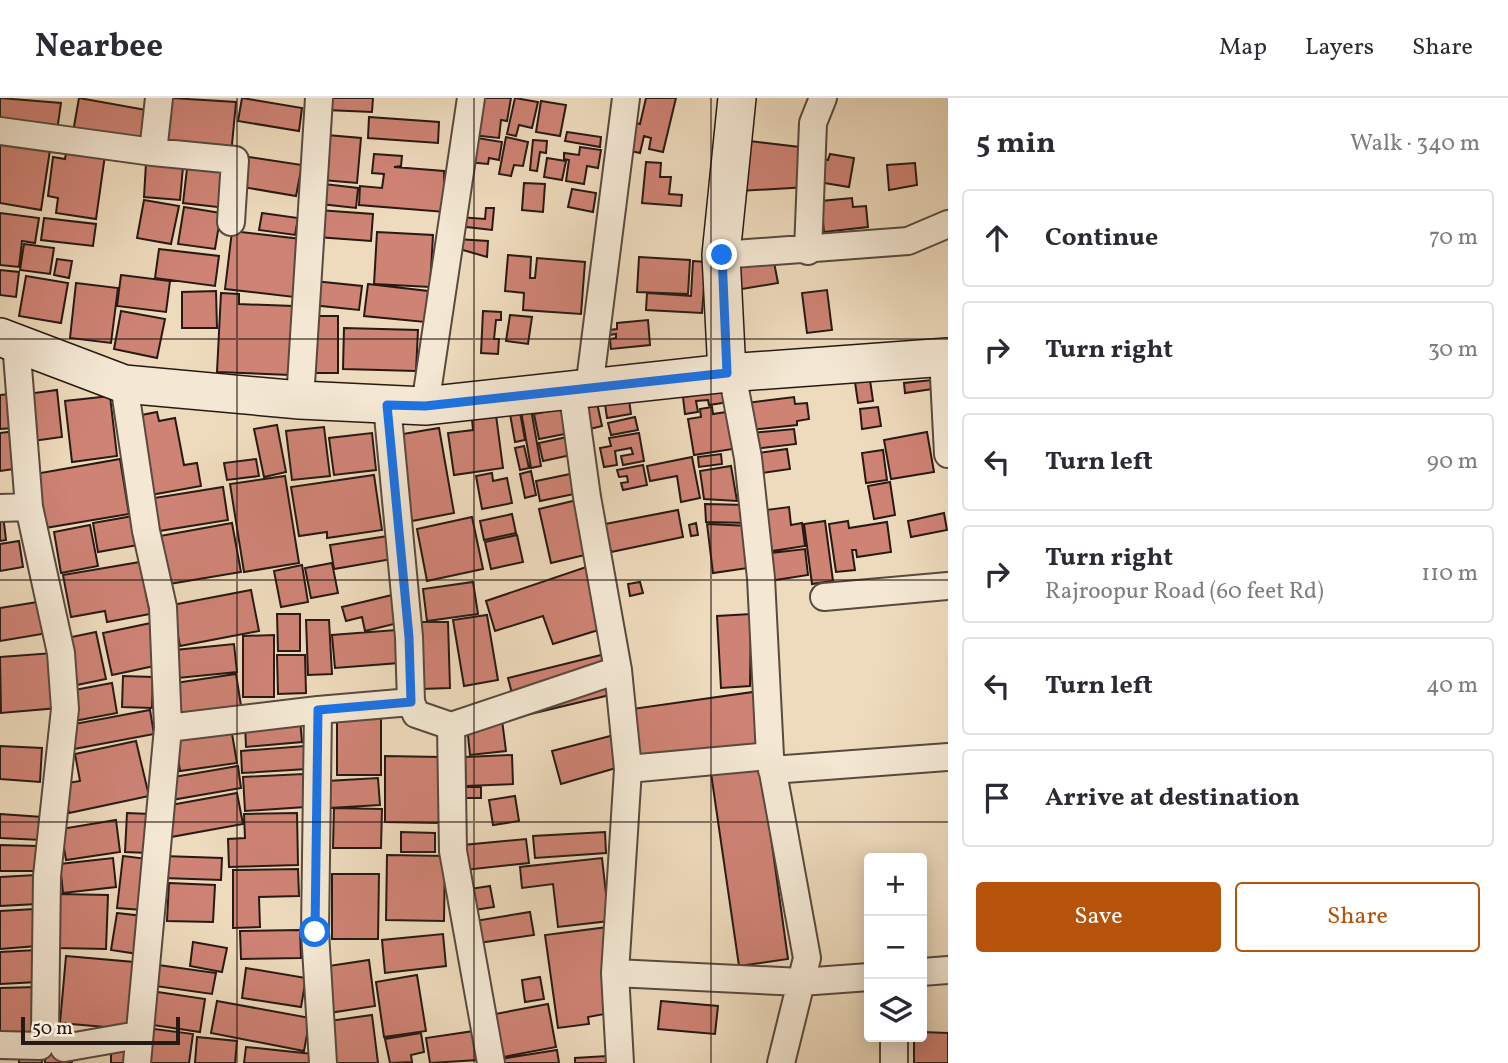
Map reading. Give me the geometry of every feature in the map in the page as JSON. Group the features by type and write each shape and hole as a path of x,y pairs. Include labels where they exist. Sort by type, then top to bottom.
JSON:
{"main road":[{"path":"729,373 722,255 737,98"},
{"path":"8,339 124,384 300,400 425,406 729,373 945,357"}],"street":[{"path":"153,152 159,98"},
{"path":"300,400 319,98"},
{"path":"425,406 471,98"},
{"path":"620,1063 615,973 628,769 618,670 587,496 581,389 626,98"},
{"path":"808,251 813,123 822,98"},
{"path":"0,131 153,152 236,160 231,222"},
{"path":"722,255 808,251 908,241 948,224"},
{"path":"0,1045 40,1046 45,1031 47,876 65,709 61,653 29,507 8,339"},
{"path":"945,357 948,454"},
{"path":"729,373 748,458 761,578 771,763 807,958 781,1063"},
{"path":"124,384 146,531 163,607 168,728 137,1063"},
{"path":"387,405 409,637 411,702 416,714 451,726 618,670"},
{"path":"0,508 29,507"},
{"path":"824,597 948,586"},
{"path":"168,728 411,702"},
{"path":"318,710 315,932 323,1063"},
{"path":"451,726 453,851 491,1063"},
{"path":"628,769 948,757"},
{"path":"927,972 948,970"},
{"path":"615,973 801,982 864,977"},
{"path":"64,1048 138,1035"},
{"path":"894,1042 894,1063"}],"building":[{"path":"0,98 61,103 57,131 0,123"},
{"path":"79,98 152,111 146,145 73,132"},
{"path":"171,98 236,102 231,155 167,149"},
{"path":"242,98 302,108 299,131 238,121"},
{"path":"326,98 373,98 372,112 326,110"},
{"path":"476,98 511,98 507,121 501,120 499,138 472,135"},
{"path":"515,98 538,102 532,128 519,125 516,136 507,134"},
{"path":"646,98 676,98 663,152 649,149 651,138 644,136 640,153 621,149 627,121 640,124"},
{"path":"541,101 566,105 560,136 536,132"},
{"path":"369,117 439,122 438,143 368,138"},
{"path":"567,132 601,137 600,147 565,141"},
{"path":"327,135 361,138 357,183 323,180"},
{"path":"471,137 502,142 499,160 489,158 488,164 467,162"},
{"path":"506,137 528,142 523,166 514,165 511,176 499,174"},
{"path":"533,140 547,141 546,153 540,152 537,171 530,170"},
{"path":"741,140 808,148 808,187 739,191"},
{"path":"0,143 50,150 41,210 0,203"},
{"path":"580,147 601,150 598,168 587,166 584,184 566,181 569,160 564,159 564,153 579,155"},
{"path":"67,148 106,148 96,219 56,213 58,198 48,196 53,157 65,159"},
{"path":"374,154 402,156 401,166 394,167 444,171 445,212 359,205 360,186 382,188 384,174 372,173"},
{"path":"830,154 854,158 849,187 818,182 823,159 828,160"},
{"path":"242,156 302,165 296,196 237,186"},
{"path":"547,158 566,161 562,180 544,177"},
{"path":"188,160 231,165 226,208 183,203"},
{"path":"646,162 661,163 660,177 671,177 669,194 682,195 681,206 642,203"},
{"path":"146,163 183,167 180,200 144,197"},
{"path":"915,163 917,185 889,190 887,165"},
{"path":"524,183 545,184 543,212 522,210"},
{"path":"324,184 358,188 356,208 321,204"},
{"path":"572,189 596,193 593,212 568,207"},
{"path":"852,198 853,207 866,206 868,227 824,232 821,201"},
{"path":"144,200 179,206 171,244 137,238"},
{"path":"184,207 221,213 215,249 178,244"},
{"path":"486,208 494,208 492,230 458,226 459,217 485,219"},
{"path":"318,210 373,214 371,241 317,237"},
{"path":"0,213 39,218 35,243 22,241 19,267 0,265"},
{"path":"262,213 298,218 295,235 259,230"},
{"path":"44,218 96,224 93,246 41,240"},
{"path":"232,231 301,239 294,297 225,289"},
{"path":"377,232 433,235 430,287 374,284"},
{"path":"456,239 488,241 487,257 456,248"},
{"path":"24,244 54,248 50,274 20,270"},
{"path":"159,249 219,256 215,286 155,278"},
{"path":"508,255 531,257 530,278 535,278 537,258 585,262 581,314 523,310 524,293 505,291"},
{"path":"639,257 690,260 688,294 637,292"},
{"path":"773,257 778,283 730,291 737,264"},
{"path":"57,259 72,261 69,278 54,275"},
{"path":"693,261 706,262 702,313 646,310 647,293 691,296"},
{"path":"0,270 19,272 16,297 0,295"},
{"path":"121,275 170,281 166,312 117,306"},
{"path":"26,276 68,283 61,323 19,316"},
{"path":"314,281 362,286 359,310 312,305"},
{"path":"76,283 118,288 111,343 70,338"},
{"path":"368,284 428,291 425,322 364,316"},
{"path":"827,290 832,330 807,333 802,293"},
{"path":"216,291 217,328 182,328 182,292"},
{"path":"221,293 239,294 239,304 293,306 290,375 217,372"},
{"path":"121,311 165,319 157,358 114,349"},
{"path":"483,311 501,312 501,320 496,320 494,339 499,339 498,354 481,353"},
{"path":"510,315 532,317 528,344 506,341"},
{"path":"314,316 338,316 338,373 314,373"},
{"path":"648,320 650,345 611,349 610,339 616,338 616,334 609,335 609,330 617,329 617,323"},
{"path":"344,328 418,330 416,371 343,369"},
{"path":"870,380 873,401 858,403 855,382"},
{"path":"932,380 933,389 905,393 904,383"},
{"path":"57,390 62,437 32,441 27,394"},
{"path":"727,390 729,402 709,405 708,400 696,401 698,412 685,414 683,397"},
{"path":"9,394 12,428 0,429 0,395"},
{"path":"110,396 117,456 72,462 65,401"},
{"path":"794,397 795,404 807,403 809,419 797,421 797,425 749,430 746,403"},
{"path":"629,400 631,414 607,418 605,404"},
{"path":"597,403 602,426 586,430 581,406"},
{"path":"712,407 713,414 733,411 739,448 694,455 688,419 701,417 700,409"},
{"path":"878,407 881,426 862,429 860,409"},
{"path":"565,408 570,433 539,439 534,414"},
{"path":"531,409 541,466 531,468 521,411"},
{"path":"157,412 159,421 175,418 184,465 197,463 201,486 145,496 131,417"},
{"path":"520,412 525,440 515,442 510,414"},
{"path":"496,415 503,468 454,475 448,433 473,430 472,419"},
{"path":"635,417 638,430 611,435 608,423"},
{"path":"277,425 286,472 264,477 254,429"},
{"path":"324,427 330,476 292,480 286,431"},
{"path":"439,428 454,513 412,521 397,435"},
{"path":"794,429 796,444 754,449 752,433"},
{"path":"15,431 21,468 0,471 0,433"},
{"path":"927,432 934,472 891,479 884,440"},
{"path":"372,433 376,470 334,475 329,438"},
{"path":"639,433 644,461 623,465 621,456 633,454 631,448 615,451 617,465 604,467 600,448 611,446 609,438"},
{"path":"567,437 571,455 543,461 539,443"},
{"path":"524,446 529,468 520,470 515,448"},
{"path":"787,449 790,469 762,473 759,453"},
{"path":"883,450 887,480 866,483 862,453"},
{"path":"721,454 722,464 699,467 698,457"},
{"path":"692,457 700,498 681,502 677,476 650,481 647,466"},
{"path":"120,459 129,514 45,528 35,474"},
{"path":"256,459 259,476 227,480 224,463"},
{"path":"643,465 647,485 623,490 621,483 628,482 627,476 619,477 617,470"},
{"path":"731,466 737,501 704,499 700,471"},
{"path":"531,471 536,495 525,498 520,474"},
{"path":"492,473 493,481 507,478 512,503 482,509 476,476"},
{"path":"575,473 579,493 540,501 536,481"},
{"path":"374,475 382,530 327,538 327,532 299,536 291,487"},
{"path":"285,476 299,563 244,572 230,484"},
{"path":"890,482 895,515 874,519 868,486"},
{"path":"223,487 228,520 153,532 148,499"},
{"path":"577,500 589,554 551,563 539,509"},
{"path":"705,504 748,505 748,523 706,522"},
{"path":"789,507 791,525 802,523 805,546 772,551 766,510"},
{"path":"678,510 683,537 611,552 605,524"},
{"path":"944,513 947,530 911,537 908,521"},
{"path":"512,514 516,533 484,540 480,521"},
{"path":"0,515 3,515 6,540 0,541"},
{"path":"133,516 138,545 98,552 93,523"},
{"path":"472,517 483,569 427,581 417,529"},
{"path":"825,521 833,581 812,584 804,524"},
{"path":"848,521 849,528 887,522 891,552 857,557 856,550 852,550 855,570 836,572 829,524"},
{"path":"232,523 241,572 169,584 160,536"},
{"path":"696,523 698,535 691,536 689,525"},
{"path":"707,524 751,526 755,567 713,573"},
{"path":"90,525 98,566 61,573 54,532"},
{"path":"517,535 523,562 491,569 485,542"},
{"path":"388,536 392,559 334,569 330,545"},
{"path":"19,541 23,567 0,571 0,544"},
{"path":"805,549 808,575 769,581 771,553"},
{"path":"140,562 150,614 107,622 105,611 71,617 63,575"},
{"path":"332,563 338,593 311,598 305,568"},
{"path":"302,565 308,602 281,607 274,571"},
{"path":"592,565 605,628 553,644 543,616 495,631 486,601"},
{"path":"473,582 478,614 427,621 423,589"},
{"path":"640,582 643,593 630,596 628,584"},
{"path":"251,590 259,631 180,646 172,605"},
{"path":"392,595 398,623 365,631 362,617 346,621 342,607"},
{"path":"44,601 48,633 0,641 0,608"},
{"path":"277,614 300,614 300,651 278,651"},
{"path":"751,614 750,686 721,688 717,616"},
{"path":"487,615 498,680 464,686 453,620"},
{"path":"306,620 329,620 332,674 308,675"},
{"path":"418,622 448,622 450,688 421,689"},
{"path":"151,623 159,665 112,675 103,633"},
{"path":"396,630 399,663 335,668 332,635"},
{"path":"96,632 106,679 72,686 62,639"},
{"path":"274,635 274,697 243,697 243,636"},
{"path":"234,644 237,672 178,678 175,650"},
{"path":"53,653 58,708 1,713 0,657"},
{"path":"605,654 614,694 518,717 508,678"},
{"path":"277,655 305,655 306,693 278,694"},
{"path":"236,674 242,712 181,722 175,683"},
{"path":"123,676 153,677 152,708 122,707"},
{"path":"112,683 117,713 74,721 69,691"},
{"path":"753,692 761,746 639,763 632,709"},
{"path":"150,710 154,734 74,749 69,725"},
{"path":"501,712 506,751 470,755 466,716"},
{"path":"337,718 381,718 381,775 337,775"},
{"path":"300,719 302,742 246,747 245,724"},
{"path":"230,722 237,763 180,771 174,731"},
{"path":"614,735 616,768 561,784 552,751"},
{"path":"136,741 149,796 69,813 62,784 80,781 75,754"},
{"path":"0,746 42,748 40,782 0,779"},
{"path":"305,746 307,769 242,773 241,751"},
{"path":"512,755 513,784 466,786 465,757"},
{"path":"385,756 441,757 440,823 385,822"},
{"path":"238,766 241,788 166,801 162,779"},
{"path":"761,766 788,959 739,966 711,773"},
{"path":"303,774 305,807 245,811 243,777"},
{"path":"378,778 380,805 329,808 327,781"},
{"path":"462,787 481,787 481,798 462,798"},
{"path":"237,793 243,824 171,837 165,806"},
{"path":"515,796 519,821 493,825 489,800"},
{"path":"334,808 382,809 381,848 333,848"},
{"path":"127,813 150,814 148,853 125,852"},
{"path":"297,813 298,865 229,867 228,839 245,838 244,814"},
{"path":"0,814 42,817 41,840 0,838"},
{"path":"116,820 120,852 66,860 61,829"},
{"path":"401,832 435,833 435,852 401,852"},
{"path":"605,832 606,853 535,858 533,836"},
{"path":"526,839 529,863 465,870 463,845"},
{"path":"0,845 38,846 37,871 0,871"},
{"path":"387,855 445,856 444,921 386,920"},
{"path":"123,856 148,859 142,910 117,908"},
{"path":"163,856 222,858 221,880 163,878"},
{"path":"113,858 116,887 63,893 60,864"},
{"path":"602,858 609,921 558,927 553,884 522,888 520,867"},
{"path":"298,869 299,896 259,897 260,927 233,928 233,870"},
{"path":"332,874 379,874 378,939 332,939"},
{"path":"36,875 37,904 0,906 0,877"},
{"path":"169,883 215,885 213,922 167,921"},
{"path":"490,886 494,907 474,910 470,889"},
{"path":"59,894 108,895 106,949 57,948"},
{"path":"34,909 37,946 0,949 0,911"},
{"path":"530,912 534,935 478,943 475,921"},
{"path":"117,913 143,916 138,954 111,950"},
{"path":"608,927 610,1013 588,1017 589,1024 558,1028 545,935"},
{"path":"300,930 301,958 241,959 240,931"},
{"path":"443,934 446,966 385,973 382,940"},
{"path":"193,942 227,948 222,972 190,966"},
{"path":"36,950 38,982 0,984 0,952"},
{"path":"66,956 134,962 128,1029 60,1023"},
{"path":"369,960 375,1006 329,1013 322,967"},
{"path":"151,964 216,973 212,994 148,985"},
{"path":"246,968 306,978 301,1007 242,998"},
{"path":"417,975 426,1031 384,1037 376,982"},
{"path":"540,977 544,999 525,1002 522,980"},
{"path":"37,987 39,1036 0,1038 0,988"},
{"path":"151,991 205,999 200,1032 146,1024"},
{"path":"217,1001 310,1018 304,1051 211,1033"},
{"path":"661,1001 718,1006 715,1034 658,1029"},
{"path":"548,1004 556,1047 498,1058 490,1015"},
{"path":"372,1015 378,1063 334,1063 329,1021"},
{"path":"147,1028 193,1034 189,1063 143,1063"},
{"path":"474,1031 478,1060 430,1063 426,1038"},
{"path":"927,1032 948,1033 948,1063 914,1063 914,1042 927,1042"},
{"path":"421,1033 424,1052 411,1055 412,1062 390,1063 385,1039"},
{"path":"46,1037 73,1038 72,1063 45,1063"},
{"path":"197,1037 237,1041 235,1063 195,1063"},
{"path":"111,1039 130,1039 130,1063 111,1063"},
{"path":"246,1047 313,1054 312,1063 244,1063"},
{"path":"19,1050 43,1050 42,1063 19,1063"},
{"path":"557,1050 559,1063 500,1063 500,1059"},
{"path":"607,1056 607,1063 575,1063 575,1058"}],"route":[{"path":"315,932 318,710 411,702 409,637 387,405 425,406 727,373 722,255"}]}
